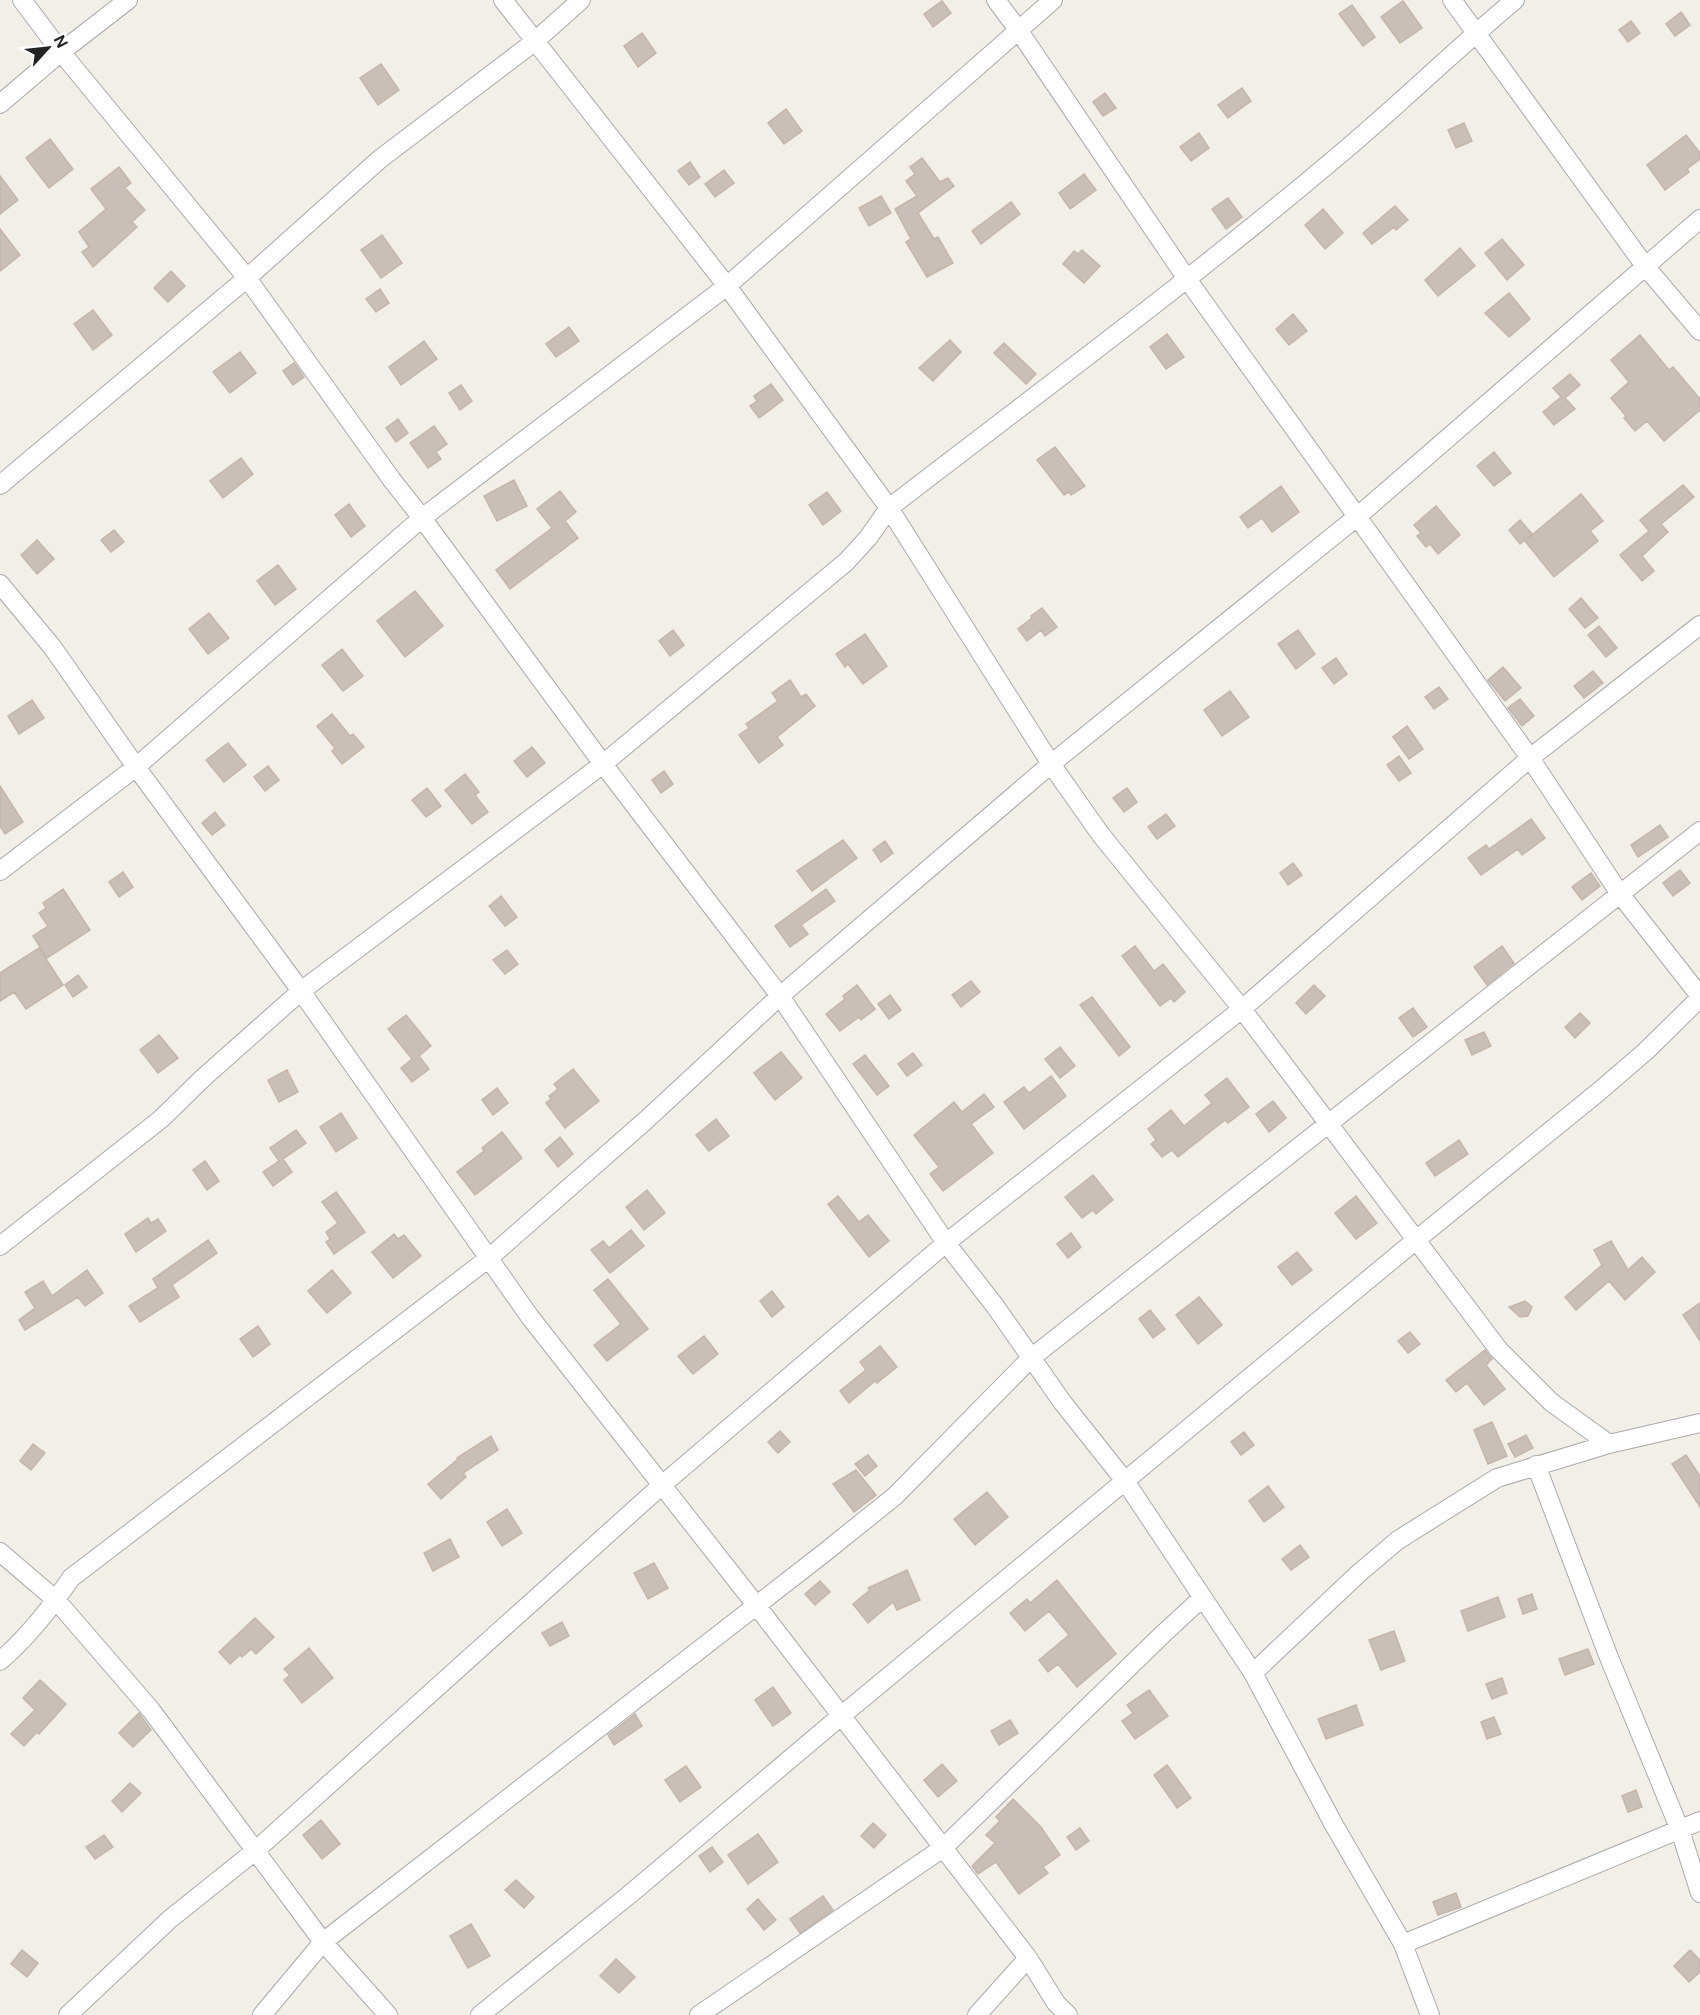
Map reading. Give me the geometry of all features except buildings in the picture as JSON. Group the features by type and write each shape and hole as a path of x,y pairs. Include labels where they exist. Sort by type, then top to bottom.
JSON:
{"street":[{"path":"22,0 61,52 247,278 392,480 603,764 780,996 946,1243 995,1306 1063,1403 1125,1481 1253,1673 1334,1825 1403,1944 1430,2015"},
{"path":"0,104 61,52 128,0"},
{"path":"503,0 727,286 889,508 1051,764 1101,835 1242,1009 1473,1312 1499,1350 1551,1402 1609,1444"},
{"path":"0,485 247,278 380,159 534,42 581,0"},
{"path":"480,2015 629,1895 841,1716 1596,1094 1646,1051 1700,997 1620,894 1530,758 1187,279 996,0"},
{"path":"0,872 136,767 422,518 727,286 1053,0"},
{"path":"1452,0 1645,266 1700,331"},
{"path":"0,1246 161,1119 203,1078 301,991 603,764 846,562 868,538 889,508 1187,279 1346,149 1515,0"},
{"path":"0,1661 23,1641 71,1578 489,1258 645,1121 780,996 1051,764 1358,516 1700,219"},
{"path":"0,584 53,648 136,767 301,991 530,1317 756,1605 1028,1958 1056,2003 1068,2015"},
{"path":"68,2015 170,1919 255,1851 662,1485 946,1243 1242,1009 1530,758 1700,625"},
{"path":"262,2015 324,1942 895,1496 1031,1358 1700,831"},
{"path":"1253,1673 1358,1574 1398,1540 1497,1478 1609,1444 1700,1423"},
{"path":"1536,1465 1608,1655 1680,1830 1700,1893"},
{"path":"0,1552 56,1600 151,1710 324,1942 388,2015"},
{"path":"699,2015 943,1848 1202,1598"},
{"path":"1403,1944 1700,1821"},
{"path":"977,2015 1028,1958"}]}
